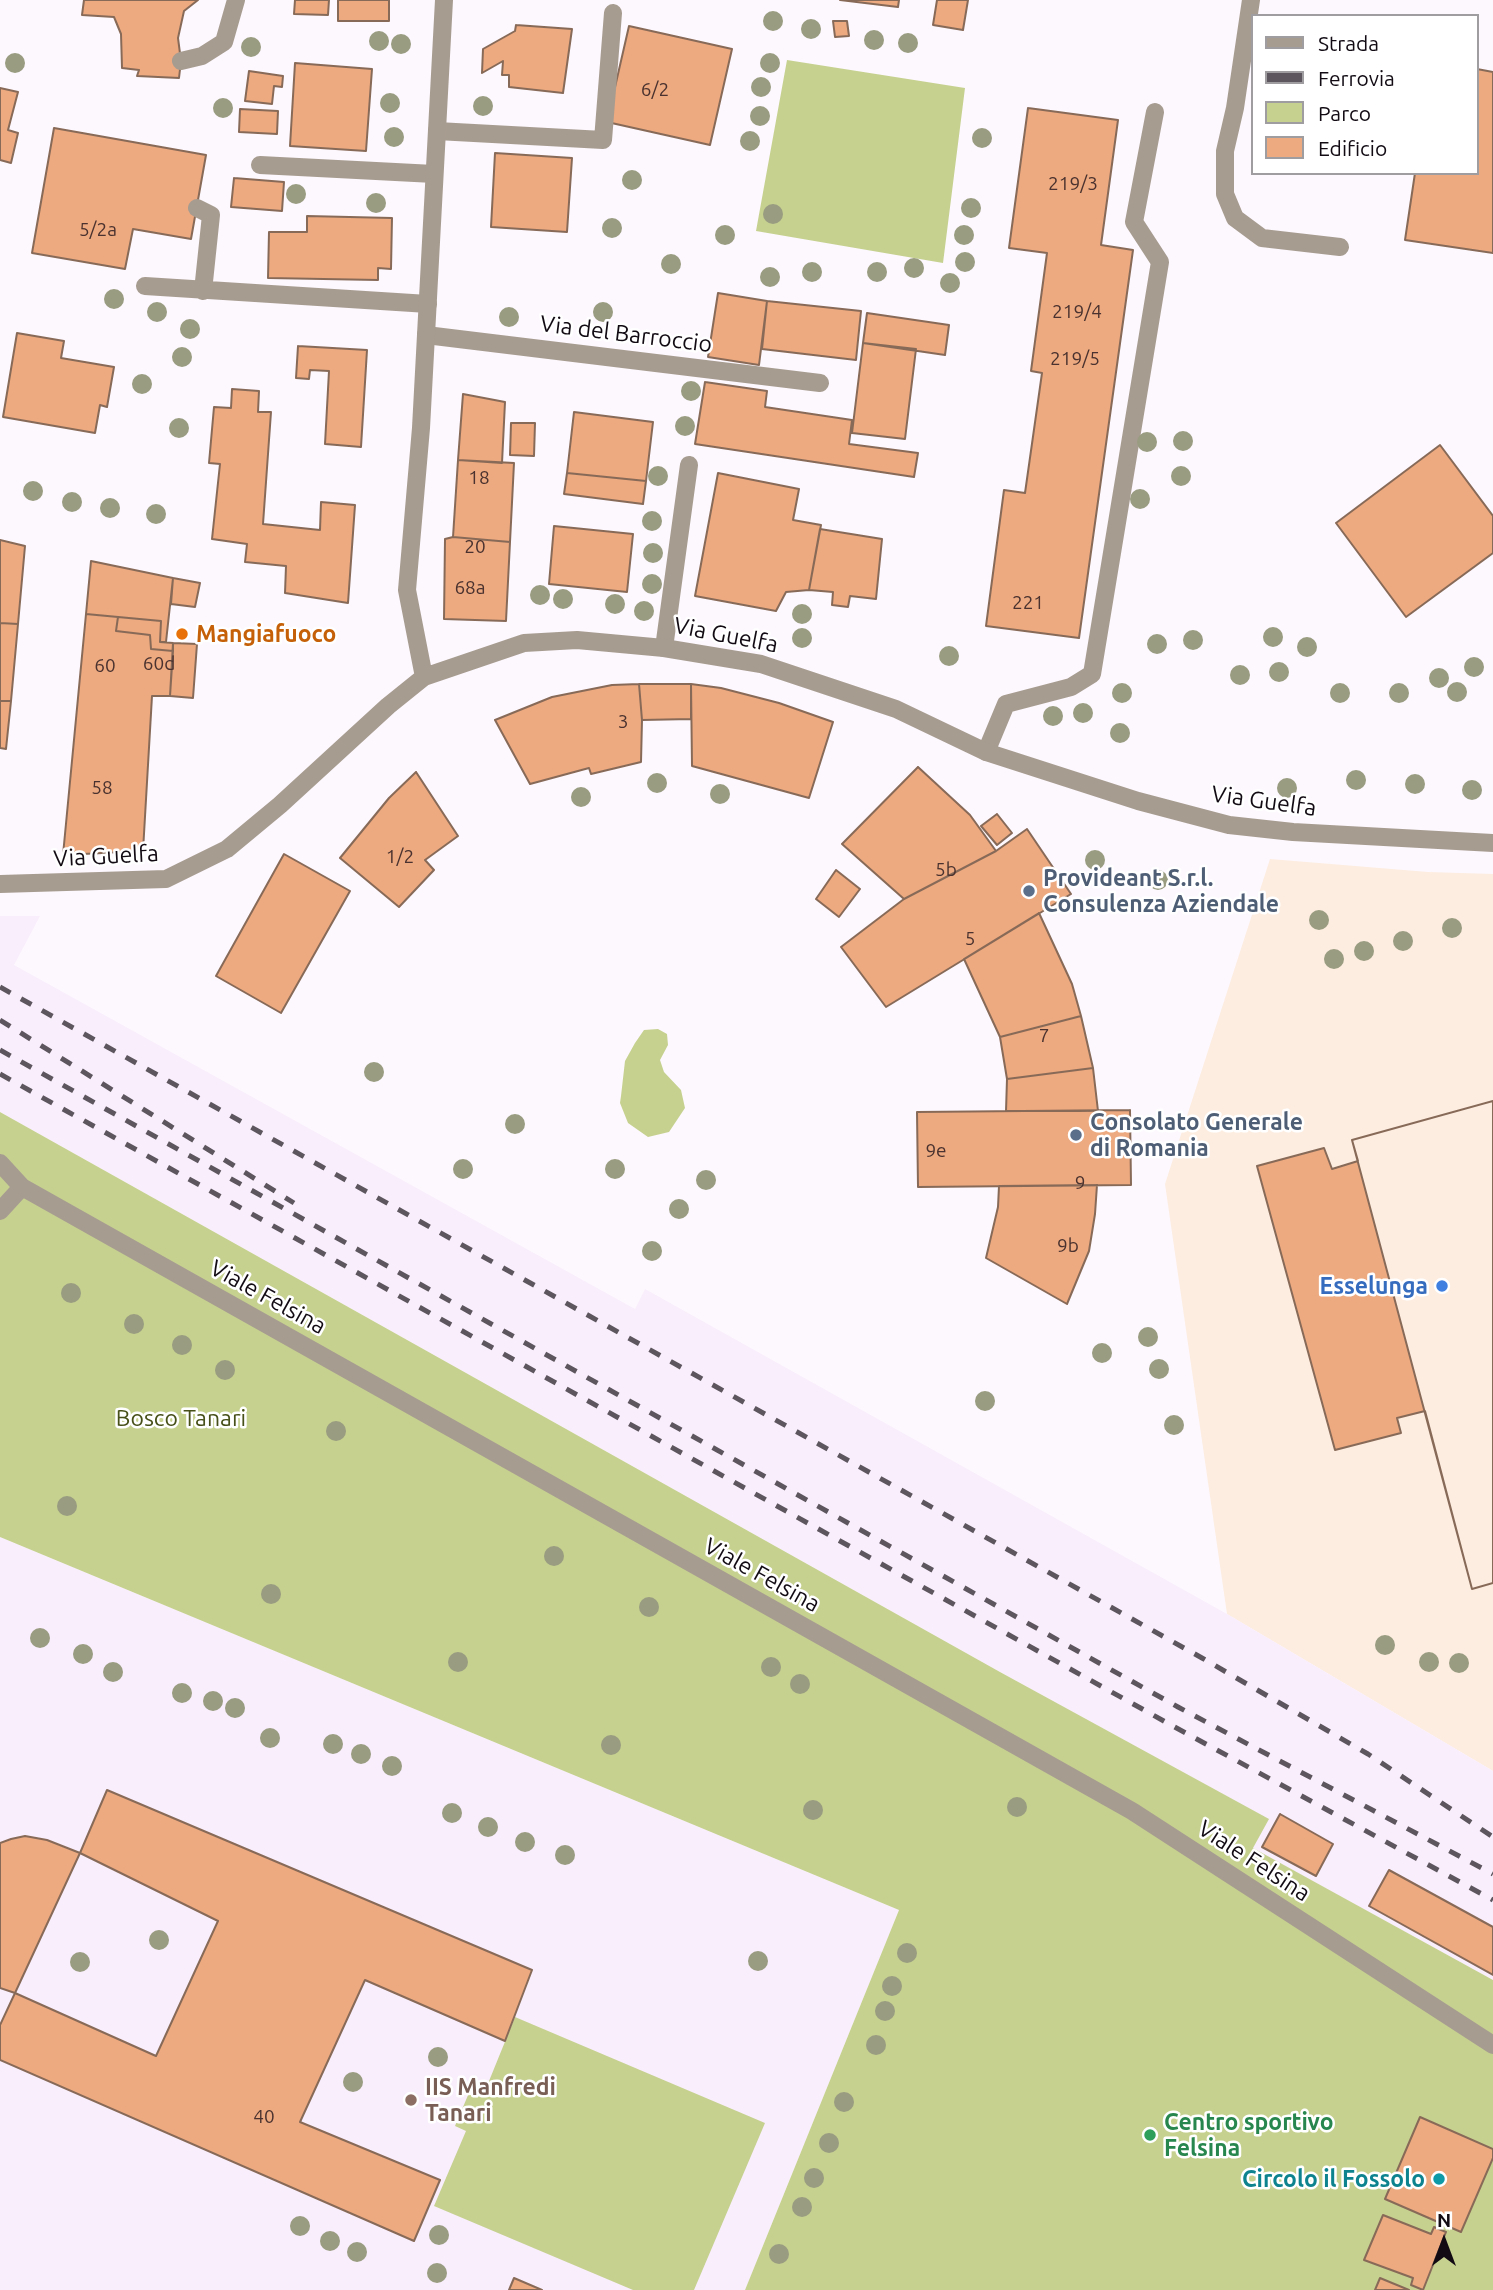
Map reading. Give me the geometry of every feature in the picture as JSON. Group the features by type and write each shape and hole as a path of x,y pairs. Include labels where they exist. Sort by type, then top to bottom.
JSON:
{"street":[{"path":"181,61 202,56 224,42 236,0"},
{"path":"424,677 407,590 421,428 444,0"},
{"path":"1251,0 1235,108 1225,151 1225,194 1235,218 1262,237 1340,247"},
{"path":"437,131 603,140 613,13"},
{"path":"986,752 1006,704 1071,687 1092,674 1160,261 1134,222 1155,112"},
{"path":"260,165 435,174"},
{"path":"197,208 211,215 203,291"},
{"path":"145,286 428,304"},
{"name":"Via del Barroccio","path":"426,335 820,383"},
{"path":"664,648 689,466"},
{"name":"Via Guelfa","path":"0,884 166,879 227,849 424,677 524,643 577,640 664,648 761,664 896,709 986,752 1138,802 1229,825 1293,832 1493,843"},
{"name":"Viale Felsina","path":"0,1163 22,1187 1132,1811 1493,2045"},
{"path":"0,1211 22,1187"}],"shaded area":[{"path":"1270,859 1428,872 1493,874 1493,1771 1227,1614 1165,1184"},
{"path":"0,916 40,916 14,965 635,1309 645,1289 1227,1614 1493,1771 1493,1980 1252,1848 1268,1819 1000,1672 0,1112"},
{"name":"IIS Manfredi Tanari","path":"0,1537 899,1910 745,2290 0,2290"}],"green space":[{"path":"787,60 965,88 943,263 756,231"},
{"path":"658,1029 667,1034 668,1045 660,1060 664,1072 681,1090 685,1108 669,1132 648,1137 628,1123 620,1103 625,1061 644,1030"},
{"name":"Bosco Tanari","path":"0,1112 1000,1672 1269,1819 1253,1848 1493,1980 1493,2290 745,2290 899,1910 0,1537"},
{"path":"515,2017 765,2123 694,2290 633,2290 434,2206 466,2131 455,2126 474,2081 487,2086"}],"building":[{"path":"84,0 198,0 184,11 178,38 181,61 179,78 137,76 139,70 122,68 121,34 114,17 82,15"},
{"path":"295,0 329,0 328,15 294,14"},
{"path":"338,0 389,0 389,21 338,21"},
{"path":"840,0 899,0 898,7"},
{"path":"937,0 968,0 963,30 933,25"},
{"path":"833,21 847,21 849,36 835,37"},
{"path":"516,25 572,29 563,93 509,87 509,75 502,75 503,61 482,73 483,49 515,31"},
{"path":"629,26 732,49 710,145 607,122"},
{"path":"295,63 372,69 366,151 290,146"},
{"path":"1479,69 1493,72 1493,253 1405,240 1415,175 1479,175"},
{"path":"249,71 283,76 282,87 274,86 272,104 245,101"},
{"path":"0,88 18,92 8,130 18,133 11,163 0,160"},
{"path":"1028,108 1118,120 1101,245 1133,250 1079,638 986,626 1004,490 1025,493 1042,373 1031,371 1047,253 1009,248"},
{"path":"240,109 278,111 277,134 239,132"},
{"path":"54,128 206,155 191,239 133,229 125,269 32,253"},
{"path":"495,153 572,158 567,232 491,227"},
{"path":"234,178 284,182 282,211 231,207"},
{"path":"307,216 392,218 391,269 378,268 378,280 268,278 269,232 307,232"},
{"path":"718,293 767,301 759,365 708,357"},
{"path":"767,301 861,311 856,360 762,349"},
{"path":"867,313 949,325 945,355 863,343"},
{"path":"17,333 64,341 61,358 114,367 107,407 100,405 95,433 3,417"},
{"path":"863,343 916,349 905,439 852,433"},
{"path":"298,346 367,350 361,447 325,444 329,371 310,370 309,379 296,378"},
{"path":"705,382 767,391 765,407 852,420 849,444 918,453 914,477 695,444"},
{"path":"232,389 259,391 258,412 271,412 263,524 320,530 321,502 355,505 348,603 285,593 286,566 245,562 247,544 212,539 220,464 209,463 214,407 231,408"},
{"path":"463,394 505,402 502,463 458,460"},
{"path":"574,412 653,422 646,481 567,473"},
{"path":"511,423 535,423 534,456 510,455"},
{"path":"1440,445 1493,516 1493,553 1406,617 1336,523"},
{"path":"458,460 514,463 510,542 453,537"},
{"path":"567,473 646,481 643,504 564,494"},
{"path":"718,473 799,489 793,520 821,525 809,590 786,592 776,611 695,596"},
{"path":"554,526 633,534 627,592 549,584"},
{"path":"820,529 882,539 876,599 850,596 848,607 832,605 833,592 809,590"},
{"path":"453,537 510,542 506,621 444,619 445,539"},
{"path":"0,540 25,546 18,624 0,623"},
{"path":"91,561 173,578 166,642 160,642 161,621 86,614"},
{"path":"173,578 200,583 195,607 171,604"},
{"path":"86,614 118,617 116,631 150,635 151,649 173,651 170,696 152,696 143,851 63,855"},
{"path":"118,617 161,621 160,642 173,643 173,651 151,649 150,635 116,631"},
{"path":"0,623 18,624 11,701 0,701"},
{"path":"173,643 197,644 193,698 170,696"},
{"path":"639,684 641,762 591,774 589,768 530,784 495,720 552,697 612,685"},
{"path":"639,684 691,684 691,719 642,720"},
{"path":"691,684 721,688 779,703 833,722 809,798 692,766"},
{"path":"0,701 11,701 6,749 0,748"},
{"path":"918,767 970,815 996,851 904,899 842,844"},
{"path":"416,772 458,836 425,860 434,870 399,907 340,858 389,798"},
{"path":"997,814 1012,833 997,845 981,826"},
{"path":"1027,829 1071,894 886,1007 841,947 904,899 996,851"},
{"path":"284,854 350,891 281,1013 216,976"},
{"path":"836,870 860,889 839,917 816,899"},
{"path":"1039,913 1072,984 1081,1016 1000,1037 964,959"},
{"path":"1081,1016 1093,1068 1007,1079 1000,1037"},
{"path":"1093,1068 1098,1111 1006,1111 1007,1079"},
{"name":"Esselunga","path":"1493,1101 1493,1583 1472,1589 1352,1140"},
{"path":"1493,1101 1493,1583 1472,1589 1425,1411 1397,1418 1401,1433 1335,1450 1257,1166 1324,1148 1332,1169 1358,1161 1352,1140"},
{"path":"1130,1110 1131,1185 918,1187 917,1112"},
{"path":"1097,1185 1089,1251 1067,1304 986,1258 998,1207 999,1186"},
{"path":"107,1790 532,1970 505,2041 365,1980 300,2122 440,2180 414,2241 0,2060 0,2025 15,1993 156,2056 218,1921 80,1853"},
{"path":"1280,1814 1333,1844 1316,1876 1262,1847"},
{"path":"25,1836 47,1840 80,1853 15,1993 0,1988 0,1843"},
{"path":"1389,1870 1493,1927 1493,1975 1369,1906"},
{"name":"Circolo il Fossolo","path":"1420,2117 1493,2149 1493,2158 1461,2232 1385,2199"},
{"path":"1383,2215 1431,2234 1434,2227 1446,2232 1423,2290 1411,2285 1413,2278 1364,2260"},
{"path":"514,2278 542,2290 509,2290"},
{"path":"1380,2278 1409,2290 1375,2290"}],"railway":[{"path":"0,987 1202,1658 1368,1754 1493,1837"},
{"path":"0,1020 294,1203"},
{"path":"0,1050 1178,1707 1493,1874"},
{"path":"0,1074 1171,1725 1493,1900"}],"place":[{"name":"Mangiafuoco","path":"182,634"},
{"name":"Provideant S.r.l. Consulenza Aziendale","path":"1029,891"},
{"name":"Consolato Generale di Romania","path":"1076,1135"},
{"name":"Esselunga","path":"1442,1286"},
{"name":"IIS Manfredi Tanari","path":"411,2100"},
{"name":"Centro sportivo Felsina","path":"1150,2135"},
{"name":"Circolo il Fossolo","path":"1439,2179"}]}
